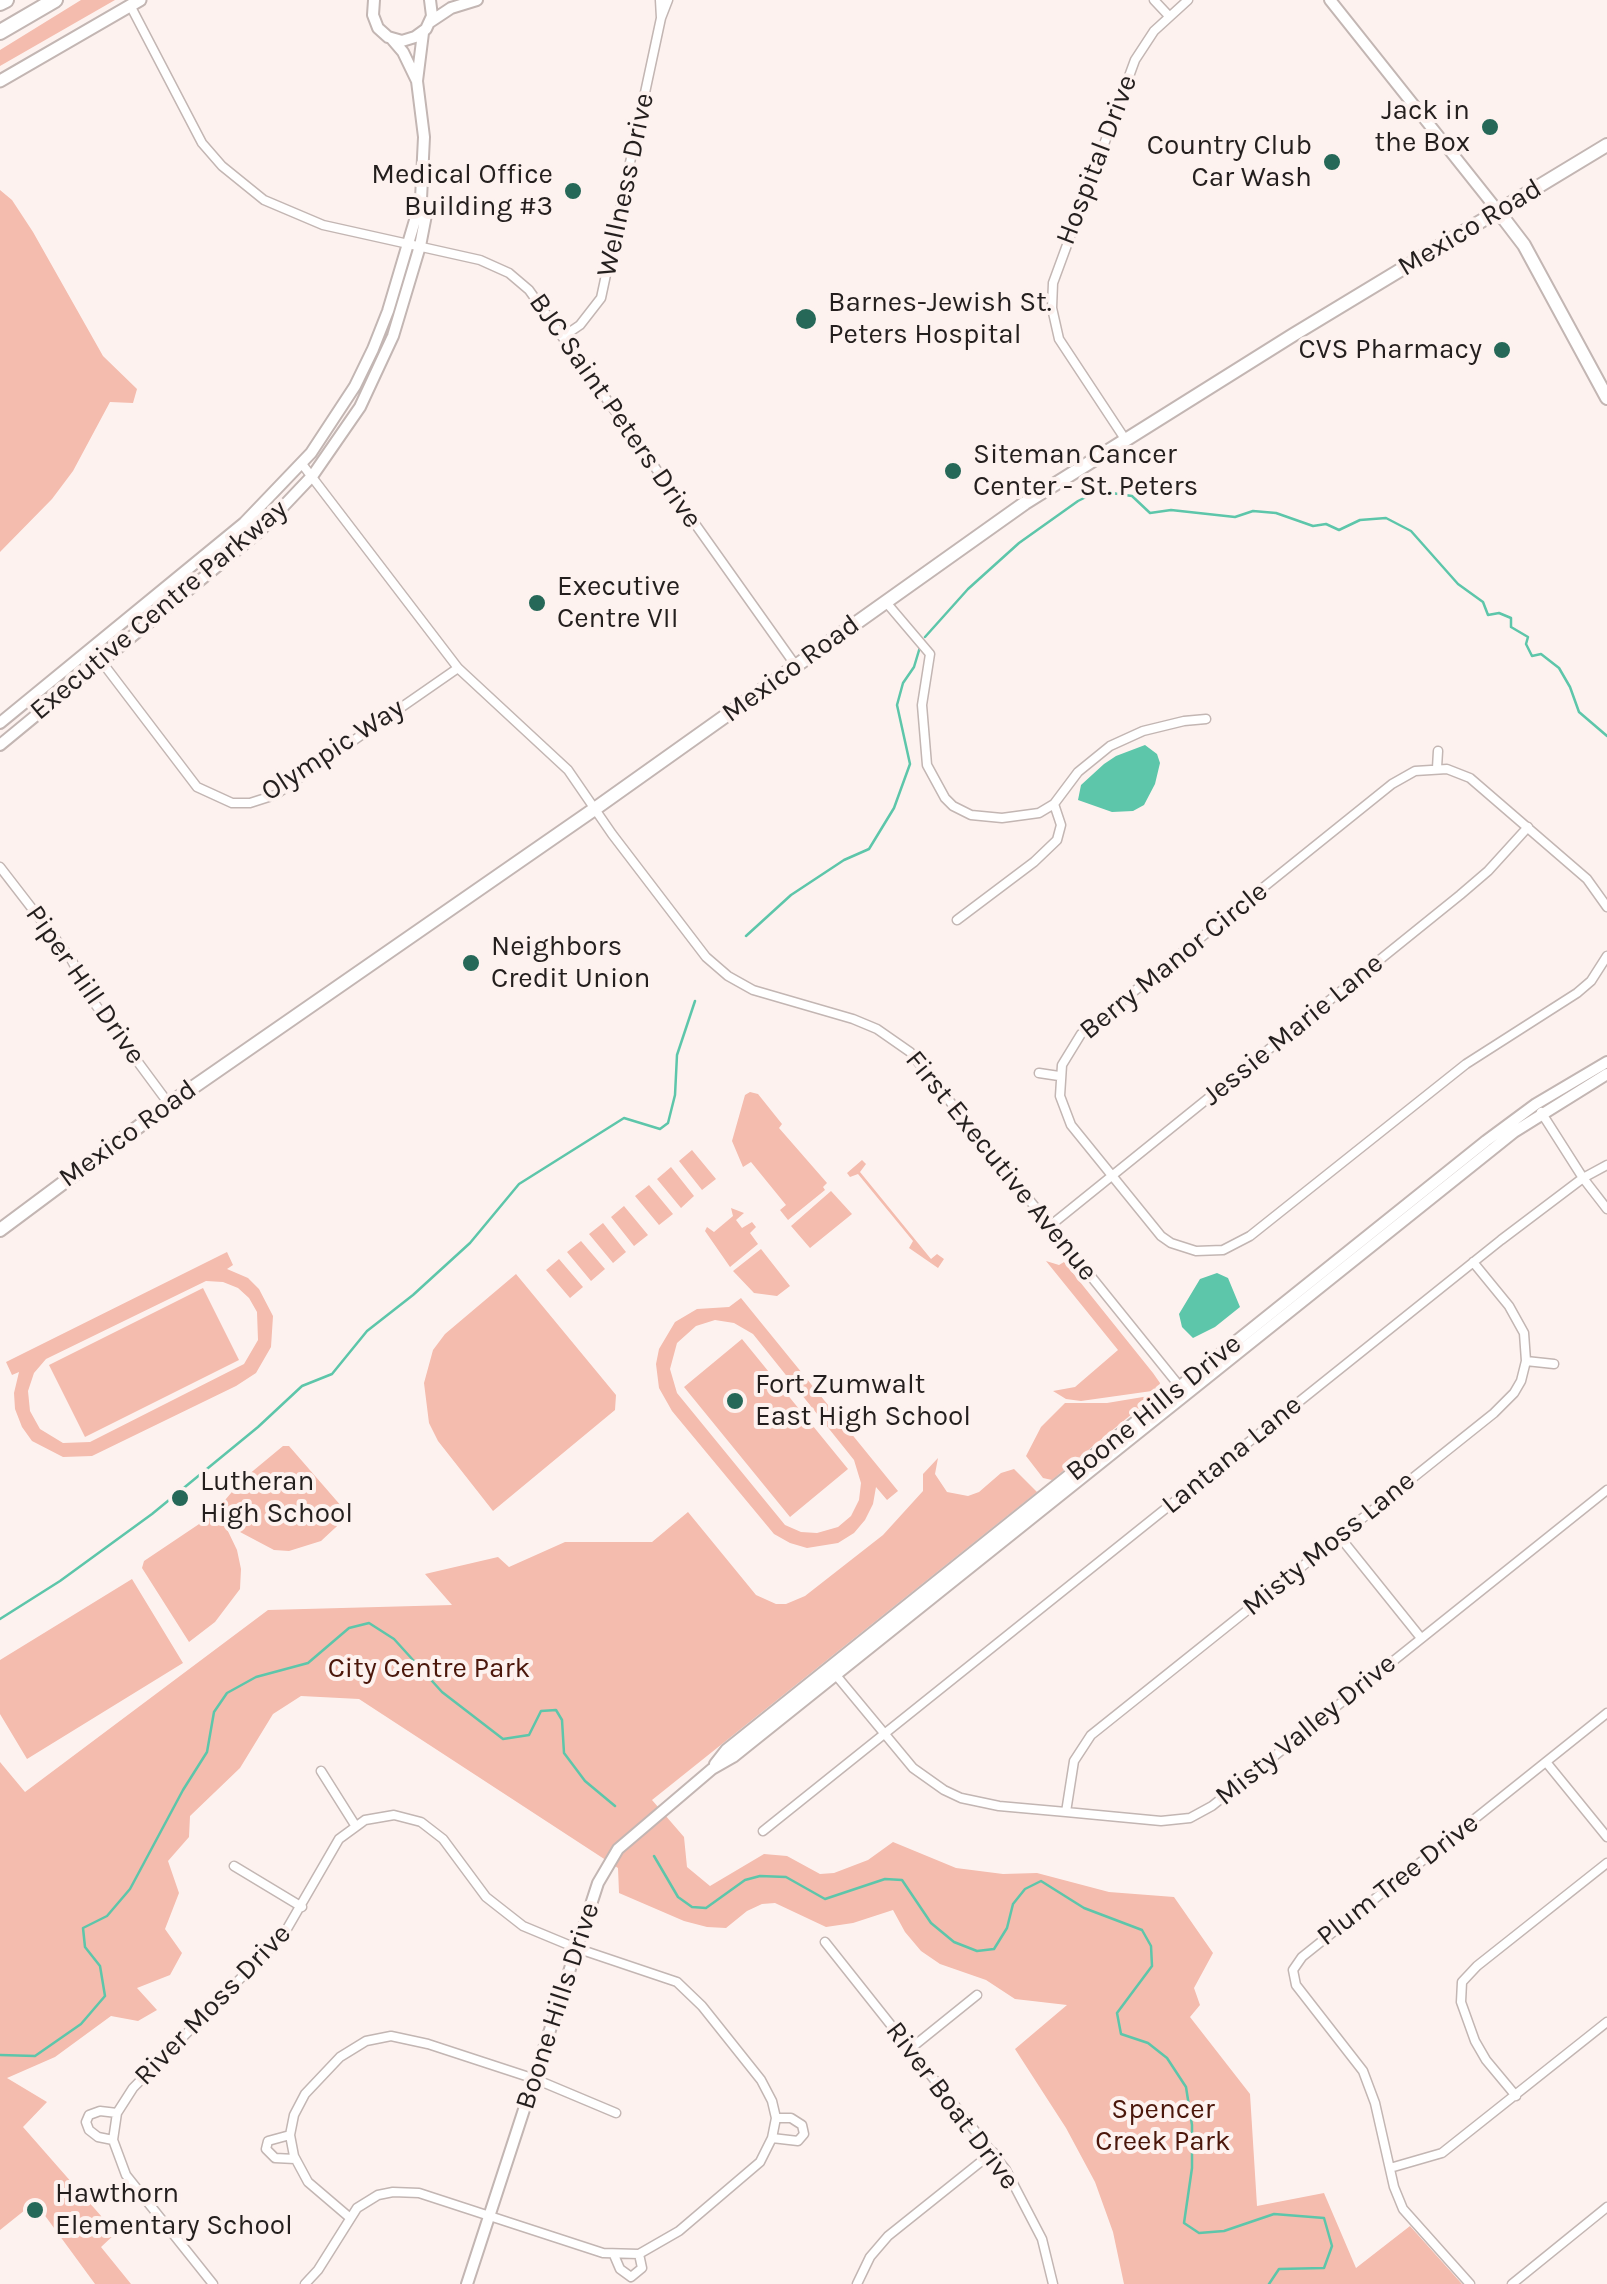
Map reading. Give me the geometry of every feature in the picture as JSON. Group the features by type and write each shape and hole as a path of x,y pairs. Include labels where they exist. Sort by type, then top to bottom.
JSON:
{"highway":[{"path":"0,32 55,0"}],"main road":[{"path":"0,80 136,3"},
{"name":"Mexico Road","path":"0,1230 169,1104 1025,504 1126,438 1607,145"},
{"path":"1498,210 1524,246 1607,398"}],"street":[{"name":"Executive Centre Parkway","path":"0,723 244,523 302,464 332,423 373,350 421,198 424,137 417,82 404,52 374,22 374,0"},
{"name":"Executive Centre Parkway","path":"417,82 430,0"},
{"path":"392,38 409,40 451,8 477,0"},
{"name":"Wellness Drive","path":"660,0 661,18"},
{"name":"Wellness Drive","path":"564,336 580,325 601,298 668,0"},
{"path":"1154,0 1169,16"},
{"name":"Hospital Drive","path":"1126,438 1066,352 1055,327 1055,272 1125,82 1143,46 1188,0"},
{"path":"1330,0 1498,210"},
{"name":"BJC Saint Peters Drive","path":"136,3 185,115 202,143 222,166 264,200 323,225 480,260 509,273 542,304 796,666"},
{"name":"Executive Centre Parkway","path":"0,745 260,531 313,475 350,422 382,364 420,246 426,215 421,198"},
{"name":"First Executive Avenue","path":"302,464 458,668 554,754 582,787 694,944 718,968 753,990 854,1019 894,1039 924,1068 1183,1391"},
{"path":"885,601 930,654 922,705 924,747 932,776 945,798 960,810 984,817 1039,813 1054,804 1078,772 1110,746 1144,731 1184,720 1206,719"},
{"name":"Olympic Way","path":"92,648 197,787 232,803 250,803 275,795 458,668"},
{"path":"1438,751 1437,768 1470,778 1588,879 1607,907"},
{"name":"Berry Manor Circle","path":"1059,1076 1068,1050 1092,1025 1392,784 1415,771 1437,768"},
{"path":"957,920 1057,840 1062,825 1054,804"},
{"name":"Jessie Marie Lane","path":"1051,1225 1460,895 1528,827"},
{"name":"Piper Hill Drive","path":"0,866 71,959 95,1004 169,1104"},
{"path":"1039,1074 1059,1076 1060,1096 1071,1125 1152,1226 1172,1244 1208,1252 1237,1245 1466,1064 1577,993 1591,982 1607,956"},
{"name":"Boone Hills Drive","path":"467,2284 598,1883 610,1858 630,1835 712,1769 733,1757 833,1671 1538,1109 1607,1062"},
{"name":"Boone Hills Drive","path":"1538,1109 1607,1074"},
{"path":"1538,1109 1607,1209"},
{"name":"Lantana Lane","path":"763,1831 1474,1262 1583,1178 1607,1165"},
{"path":"1474,1262 1518,1320 1524,1333 1526,1361 1554,1364"},
{"name":"Misty Moss Lane","path":"1066,1812 1074,1761 1091,1735 1506,1403 1521,1381 1526,1361"},
{"name":"Misty Valley Drive","path":"833,1671 913,1768 944,1790 979,1803 1176,1820 1203,1812 1607,1490"},
{"path":"1338,1536 1421,1638"},
{"name":"Plum Tree Drive","path":"1470,2284 1403,2208 1363,2071 1296,1985 1294,1970 1313,1948 1607,1713"},
{"path":"1546,1762 1607,1838"},
{"path":"305,2284 318,2270 349,2217 378,2195 405,2191 614,2255 639,2254 679,2231 750,2173 772,2138 776,2118 760,2080 689,1992 664,1976 576,1948 523,1926 476,1887 443,1839 421,1822 394,1814 354,1825 321,1771"},
{"name":"River Moss Drive","path":"213,2284 126,2175 114,2140 118,2114 133,2088 284,1934 330,1851 354,1825"},
{"path":"1516,2096 1475,2041 1460,2002 1462,1982 1607,1863"},
{"path":"234,1866 302,1907"},
{"name":"River Boat Drive","path":"825,1942 993,2152 1031,2214 1053,2284"},
{"path":"910,2049 977,1996"},
{"path":"1390,2168 1442,2153 1607,2022"},
{"path":"349,2217 308,2182 295,2159 290,2135 294,2114 305,2094 353,2048 378,2038 404,2037 535,2079 616,2114"},
{"name":"River Moss Drive","path":"114,2140 98,2136 86,2122 100,2111 118,2114"},
{"path":"772,2138 798,2141 804,2134 802,2125 791,2118 776,2118"},
{"path":"290,2135 268,2141 266,2149 276,2158 295,2159"},
{"path":"858,2284 870,2257 888,2236 993,2152"},
{"path":"1512,2284 1607,2207"},
{"path":"614,2255 620,2270 631,2278 642,2268 639,2254"}],"green space":[{"path":"81,0 115,0 0,66 0,50"},
{"path":"0,190 12,200 33,232 103,356 137,389 133,403 110,402 73,471 52,499 0,552"},
{"path":"758,1094 782,1124 779,1128 827,1183 825,1190 788,1220 780,1210 786,1205 751,1162 743,1167 732,1141 745,1095"},
{"path":"692,1150 716,1179 702,1190 679,1161"},
{"path":"862,1160 866,1164 860,1172 931,1259 937,1254 944,1259 938,1268 909,1248 913,1241 858,1174 850,1177 847,1173"},
{"path":"671,1167 694,1196 681,1208 657,1179"},
{"path":"649,1185 673,1214 659,1225 635,1196"},
{"path":"831,1191 852,1214 810,1248 791,1226"},
{"path":"624,1206 648,1235 634,1246 611,1217"},
{"path":"731,1208 744,1213 736,1220 742,1228 752,1222 756,1227 750,1233 758,1244 730,1267 705,1231 707,1227 714,1232 733,1216"},
{"path":"603,1223 626,1252 613,1263 589,1234"},
{"path":"581,1241 605,1269 591,1281 567,1252"},
{"path":"761,1249 790,1286 777,1296 754,1293 733,1271"},
{"path":"227,1252 233,1265 227,1269 248,1278 259,1289 273,1316 271,1347 256,1373 92,1456 63,1457 32,1441 15,1409 19,1372 12,1375 6,1362","holes":["206,1281 238,1288 257,1312 258,1340 244,1364 90,1442 63,1443 40,1429 30,1411 28,1391 34,1373 46,1359"]},
{"path":"559,1259 583,1287 570,1298 546,1270"},
{"path":"1046,1261 1059,1265 1064,1262 1153,1373 1160,1383 1159,1390 1081,1401 1066,1399 1053,1391 1075,1387 1118,1350"},
{"path":"516,1274 616,1395 615,1410 493,1511 438,1441 429,1423 424,1383 433,1350 445,1334"},
{"path":"203,1288 239,1360 85,1437 49,1365"},
{"path":"741,1298 898,1491 887,1500 876,1487 865,1520 838,1543 807,1548 774,1534 672,1411 659,1388 659,1349 675,1322 697,1309 729,1307","holes":["715,1320 734,1323 753,1334 854,1460 861,1483 859,1500 851,1516 838,1527 817,1533 785,1525 677,1393 670,1369 677,1343 696,1326"]},
{"path":"742,1339 848,1469 790,1517 684,1387"},
{"path":"1155,1395 1052,1480 1043,1478 1026,1456 1041,1427 1065,1403 1107,1403"},
{"path":"283,1446 289,1446 349,1515 321,1541 289,1551 274,1550 240,1532 220,1506 242,1480"},
{"path":"938,1458 935,1474 947,1492 968,1496 979,1492 1001,1473 1014,1469 1037,1492 652,1800 684,1837 687,1867 710,1886 764,1854 787,1856 820,1874 834,1873 868,1860 893,1842 956,1868 1003,1874 1037,1873 1109,1892 1174,1897 1213,1953 1194,1988 1200,2005 1190,2017 1250,2094 1257,2206 1324,2193 1356,2268 1410,2226 1462,2284 1124,2284 1113,2232 1095,2182 1015,2049 1067,2005 1015,1999 986,1980 940,1964 921,1951 893,1910 826,1927 775,1903 747,1911 726,1928 684,1921 619,1893 618,1868 359,1699 301,1696 273,1714 240,1768 190,1816 189,1837 168,1861 179,1893 165,1929 182,1953 170,1975 137,1988 157,2010 138,2021 111,2016 55,2057 7,2078 47,2102 23,2127 116,2233 101,2247 131,2284 95,2284 35,2202 0,2230 0,1762 25,1792 268,1610 452,1605 425,1574 498,1557 509,1567 565,1542 652,1542 688,1512 756,1595 786,1604 805,1596 883,1535 923,1491 923,1474"},
{"path":"214,1514 225,1525 237,1550 240,1589 215,1622 189,1642 142,1568 144,1561"},
{"path":"132,1579 183,1663 27,1759 0,1714 0,1660"}],"shaded area":[{"path":"1145,745 1157,754 1160,763 1144,805 1133,811 1112,812 1078,800 1081,785 1104,764"},
{"path":"1217,1273 1228,1278 1240,1307 1193,1338 1182,1327 1179,1314 1200,1279"}],"waterway":[{"path":"925,637 968,589 1019,543 1098,491 1132,496 1150,513 1171,510 1235,517 1253,511 1276,513 1339,530 1360,520 1386,518 1411,531 1458,584 1483,602 1488,615 1499,613 1511,618 1511,627 1528,637 1526,644 1532,656 1541,654 1559,668 1579,712 1607,736"},
{"path":"746,936 791,895 844,860 869,849 894,808 910,764 897,705 920,647"},
{"path":"0,1619 152,1514 302,1386 332,1374 367,1331 470,1243 519,1184 624,1118 660,1129 668,1123 675,1095 677,1055 695,1001"},
{"path":"0,2055 35,2056 81,2024 105,1996 100,1966 85,1947 83,1928 107,1916 130,1889 207,1752 214,1712 227,1693 256,1677 308,1663 349,1628 369,1623 394,1639 442,1692 503,1739 529,1735 541,1711 556,1710 562,1720 564,1753 585,1781 615,1806"},
{"path":"654,1856 678,1897 692,1907 706,1908 745,1880 760,1876 786,1877 825,1899 885,1879 902,1880 931,1923 954,1942 977,1951 994,1949 1007,1928 1013,1904 1025,1889 1041,1881 1084,1908 1142,1930 1151,1946 1152,1966 1117,2013 1121,2034 1148,2043 1167,2058 1186,2087 1192,2125 1192,2168 1184,2223 1199,2233 1224,2231 1274,2214 1324,2218 1332,2246 1324,2268 1279,2269 1269,2284"}],"place":[{"name":"Jack in the Box","path":"1490,127"},
{"name":"Country Club Car Wash","path":"1332,162"},
{"name":"Medical Office Building #3","path":"573,191"},
{"name":"Barnes-Jewish St. Peters Hospital","path":"806,319"},
{"name":"CVS Pharmacy","path":"1502,350"},
{"name":"Siteman Cancer Center - St. Peters","path":"953,471"},
{"name":"Executive Centre VII","path":"537,603"},
{"name":"Neighbors Credit Union","path":"471,963"},
{"name":"Fort Zumwalt East High School","path":"735,1401"},
{"name":"Lutheran High School","path":"180,1498"},
{"name":"Hawthorn Elementary School","path":"35,2210"}],"park label":[{"name":"City Centre Park","path":"429,1669"},
{"name":"Spencer Creek Park","path":"1163,2126"}]}
